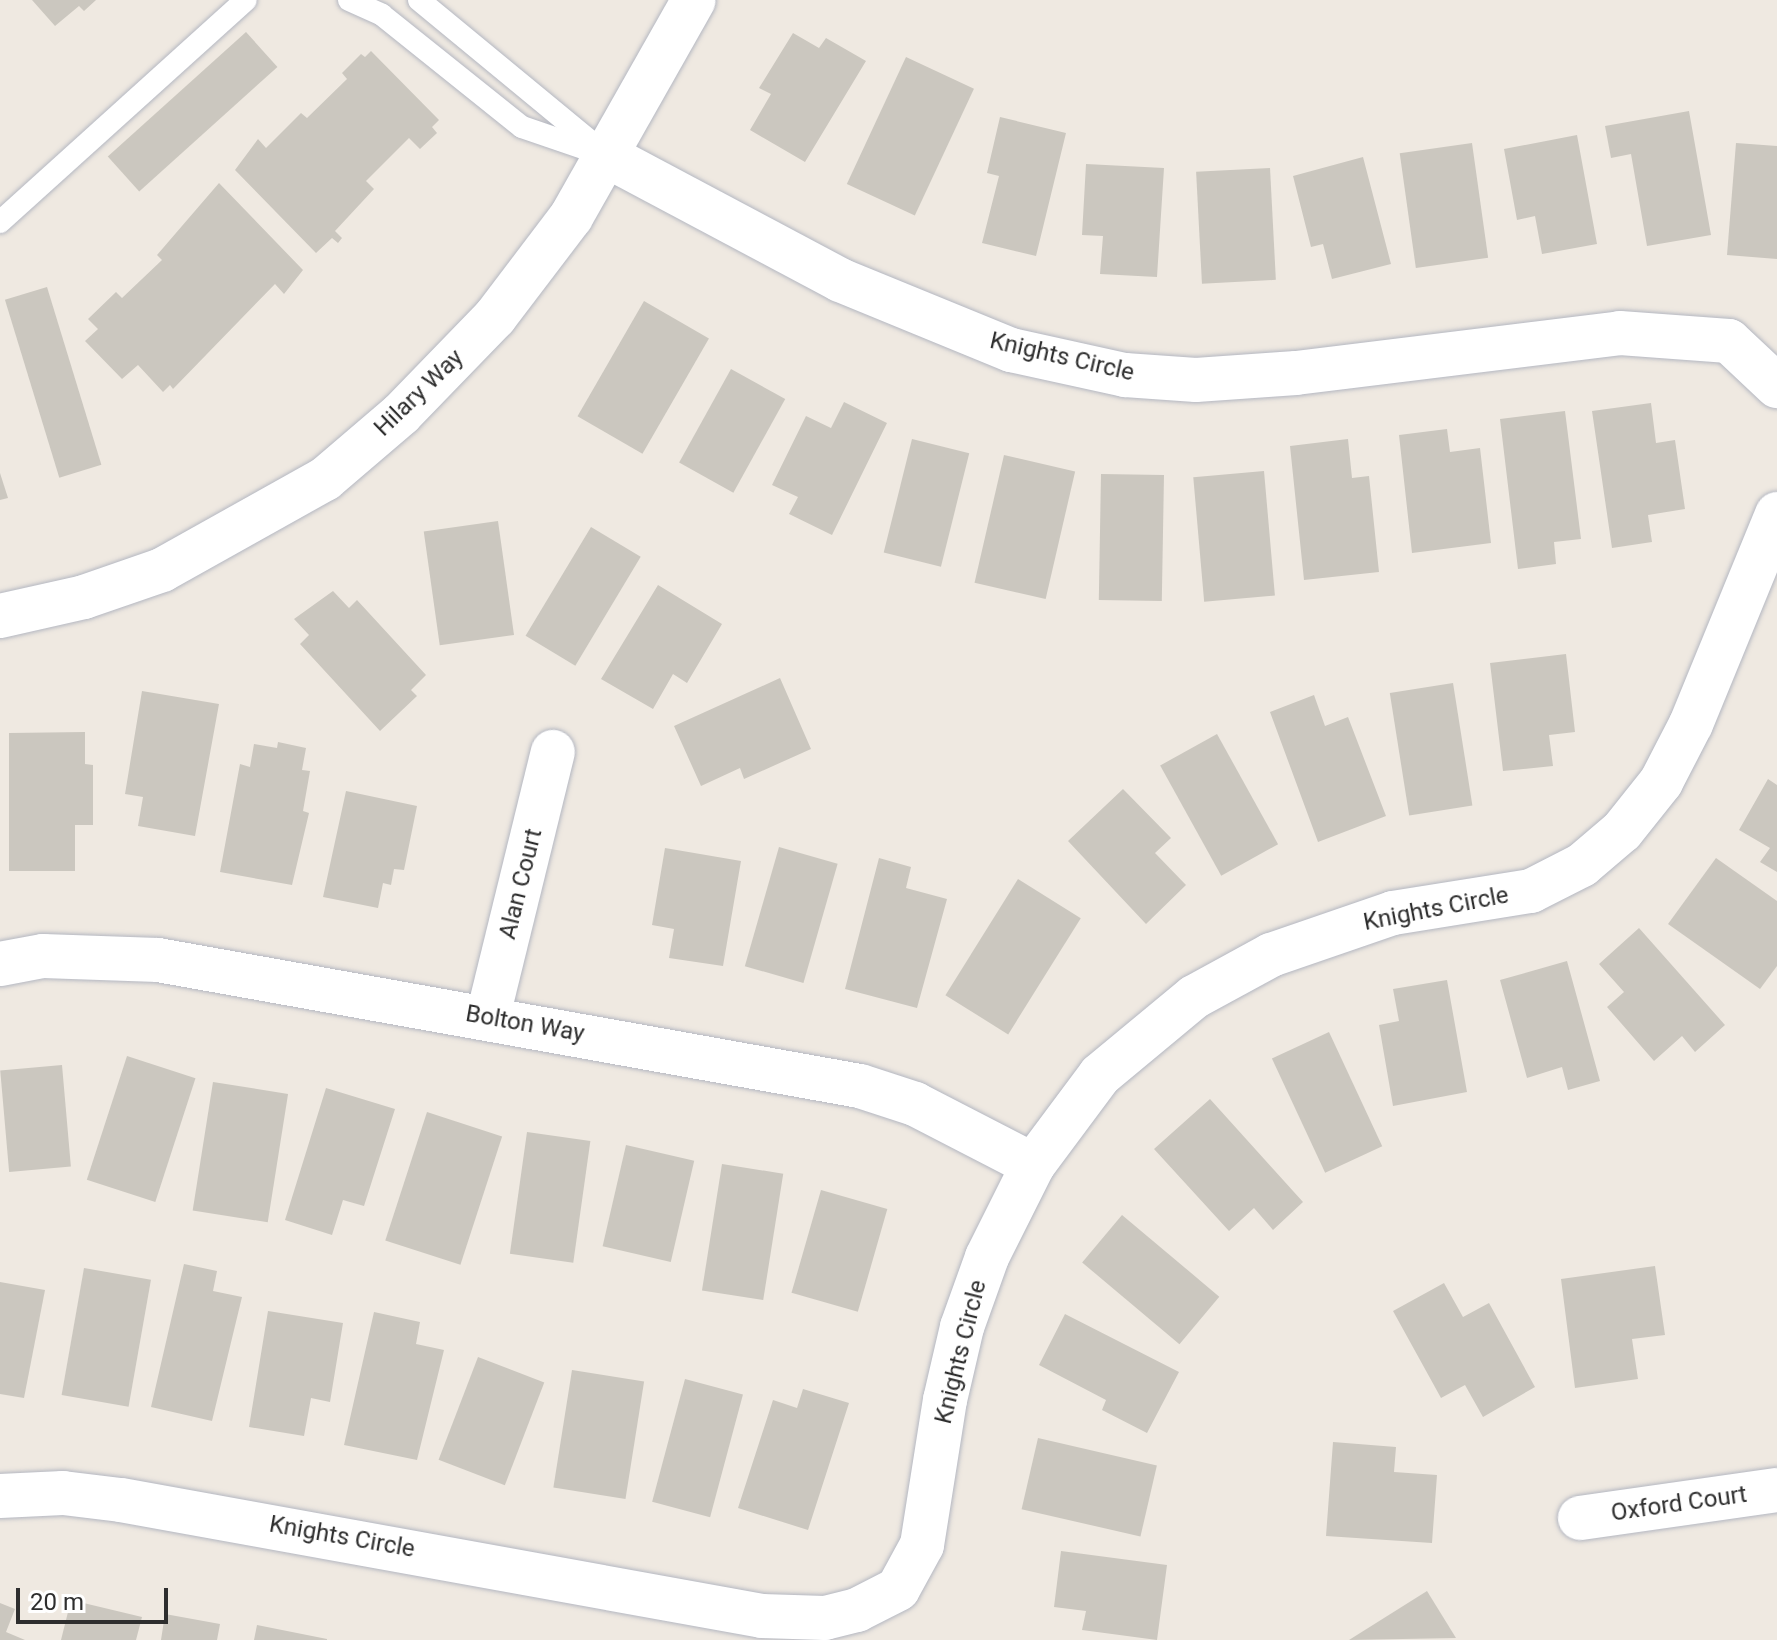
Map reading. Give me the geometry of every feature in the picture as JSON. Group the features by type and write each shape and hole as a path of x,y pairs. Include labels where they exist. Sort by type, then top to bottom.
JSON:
{"street":[{"name":"Hilary Way","path":"0,616 84,597 162,570 325,479 401,414 495,317 609,157 694,0"},
{"name":"Knights Circle","path":"609,157 840,280 1011,350 1125,375 1196,380 1296,373 1620,333 1729,341 1777,386"},
{"name":"Knights Circle","path":"0,1496 63,1493 121,1500 762,1616 825,1618 857,1610 898,1589 922,1545 962,1327 987,1257 1033,1165 1100,1075 1194,997 1271,955 1330,932 1393,913 1531,891 1582,865 1622,831 1661,782 1691,724 1777,514"},
{"name":"Alan Court","path":"488,1016 553,752"},
{"name":"Bolton Way","path":"0,964 43,956 158,960 488,1016 860,1086 915,1104 1033,1165"},
{"name":"Oxford Court","path":"1580,1518 1777,1490"}],"lane":[{"path":"0,222 246,0"},
{"path":"349,0 382,15 522,127 609,157"},
{"path":"419,0 609,157"}],"building":[{"path":"32,0 96,0 84,11 79,6 55,26"},
{"path":"246,32 277,67 139,191 108,156"},
{"path":"793,33 819,48 826,38 866,61 805,162 750,130 771,94 759,88"},
{"path":"371,51 439,120 432,127 437,133 420,149 409,138 366,181 374,189 335,231 342,238 338,243 332,238 316,253 235,170 258,139 266,148 301,113 307,118 347,79 342,73 361,54 365,57"},
{"path":"906,57 974,89 915,216 847,184"},
{"path":"1689,111 1711,235 1647,246 1631,154 1611,158 1605,126"},
{"path":"1000,117 1066,133 1036,256 982,243 999,176 987,173"},
{"path":"1577,135 1597,244 1542,254 1535,216 1517,220 1504,149"},
{"path":"1472,143 1488,258 1416,268 1400,153"},
{"path":"1736,143 1777,146 1777,259 1727,255"},
{"path":"1363,157 1391,264 1332,279 1323,244 1311,247 1293,176"},
{"path":"1086,164 1164,168 1157,277 1100,274 1103,236 1082,235"},
{"path":"1270,168 1276,280 1202,284 1196,172"},
{"path":"219,183 303,270 284,294 275,284 173,389 170,385 163,392 138,365 122,379 85,341 98,329 88,319 116,292 122,298 162,260 157,255"},
{"path":"47,287 101,465 59,478 5,300"},
{"path":"644,301 709,338 642,454 578,416"},
{"path":"731,369 785,399 733,493 679,463"},
{"path":"844,402 887,423 832,535 789,514 798,497 772,485 806,416 831,428"},
{"path":"1651,403 1656,443 1675,440 1685,509 1648,515 1652,542 1612,548 1592,411"},
{"path":"1565,411 1581,539 1554,542 1556,564 1518,569 1500,419"},
{"path":"1447,429 1450,452 1480,448 1491,543 1412,553 1399,435"},
{"path":"912,439 969,453 941,567 884,553"},
{"path":"1348,439 1352,478 1369,476 1379,572 1304,580 1290,446"},
{"path":"1004,455 1075,471 1046,599 975,583"},
{"path":"1264,471 1275,596 1204,602 1193,477"},
{"path":"0,473 8,498 0,500"},
{"path":"1101,474 1164,475 1162,601 1099,600"},
{"path":"498,521 514,635 440,645 424,531"},
{"path":"591,527 641,557 575,666 526,636"},
{"path":"658,585 722,624 687,683 673,674 653,709 601,679"},
{"path":"333,591 349,608 357,600 426,675 411,690 417,696 380,731 300,644 309,635 294,619"},
{"path":"1566,654 1575,732 1549,735 1553,766 1503,771 1490,663"},
{"path":"780,678 811,749 744,779 740,768 701,786 674,726"},
{"path":"1453,683 1472,805 1409,815 1390,693"},
{"path":"142,691 219,704 195,836 138,826 143,797 125,794"},
{"path":"1314,695 1325,726 1348,717 1386,816 1318,842 1270,712"},
{"path":"85,732 85,764 93,765 93,825 75,825 75,871 9,871 9,733"},
{"path":"1217,734 1278,844 1221,876 1160,766"},
{"path":"278,742 306,748 302,770 310,771 303,811 309,813 292,885 220,872 240,764 250,767 254,744 277,748"},
{"path":"1768,779 1777,785 1777,872 1760,862 1770,848 1739,830"},
{"path":"1123,789 1171,838 1155,853 1186,885 1146,924 1068,841"},
{"path":"346,791 417,806 404,870 394,869 391,885 383,883 378,908 323,897"},
{"path":"779,847 838,864 803,983 745,966"},
{"path":"665,848 741,861 723,966 669,958 674,929 652,925"},
{"path":"879,858 911,867 906,888 947,899 917,1008 845,989"},
{"path":"1716,858 1777,901 1777,966 1760,989 1668,924"},
{"path":"1018,879 1081,918 1008,1034 945,995"},
{"path":"1639,928 1725,1025 1695,1052 1682,1036 1654,1061 1607,1007 1624,992 1599,964"},
{"path":"1567,961 1600,1081 1568,1090 1562,1067 1527,1078 1500,980"},
{"path":"1447,980 1467,1092 1393,1106 1379,1025 1399,1021 1393,989"},
{"path":"1329,1032 1382,1146 1325,1173 1272,1059"},
{"path":"127,1056 195,1078 155,1202 87,1180"},
{"path":"62,1065 71,1167 9,1172 0,1070"},
{"path":"213,1082 288,1094 268,1222 193,1210"},
{"path":"326,1088 395,1109 364,1206 343,1200 332,1235 285,1220"},
{"path":"1210,1099 1303,1202 1273,1230 1254,1208 1229,1231 1154,1149"},
{"path":"427,1112 502,1136 460,1265 385,1240"},
{"path":"527,1132 590,1141 573,1263 510,1254"},
{"path":"626,1145 694,1161 671,1262 603,1246"},
{"path":"722,1164 783,1174 763,1300 702,1290"},
{"path":"821,1190 887,1209 858,1312 792,1293"},
{"path":"1122,1215 1219,1297 1179,1344 1082,1262"},
{"path":"184,1264 217,1271 213,1291 242,1297 212,1421 151,1407"},
{"path":"1655,1266 1665,1335 1632,1339 1638,1379 1575,1388 1561,1279"},
{"path":"84,1268 151,1280 129,1407 62,1395"},
{"path":"0,1282 45,1290 24,1398 0,1394"},
{"path":"1444,1283 1463,1317 1489,1303 1535,1387 1483,1417 1465,1385 1441,1398 1393,1311"},
{"path":"268,1311 343,1323 330,1402 311,1398 304,1436 249,1427"},
{"path":"374,1312 420,1322 416,1344 444,1350 417,1460 344,1445"},
{"path":"1065,1314 1179,1372 1147,1433 1102,1410 1106,1400 1039,1365"},
{"path":"478,1357 544,1382 505,1485 439,1460"},
{"path":"572,1370 644,1381 625,1499 553,1488"},
{"path":"685,1379 743,1395 710,1517 652,1502"},
{"path":"803,1389 849,1403 808,1530 738,1508 773,1400 797,1408"},
{"path":"1038,1438 1157,1465 1140,1537 1022,1509"},
{"path":"1333,1442 1396,1447 1394,1472 1437,1475 1432,1543 1326,1536"},
{"path":"1061,1551 1167,1565 1157,1640 1082,1630 1086,1611 1054,1607"},
{"path":"1427,1591 1456,1638 1349,1640"},
{"path":"71,1600 142,1617 136,1640 61,1640"},
{"path":"0,1603 15,1609 6,1632 25,1640 0,1640"},
{"path":"165,1614 220,1624 217,1640 161,1640"},
{"path":"257,1625 327,1639 327,1640 254,1640"}]}
